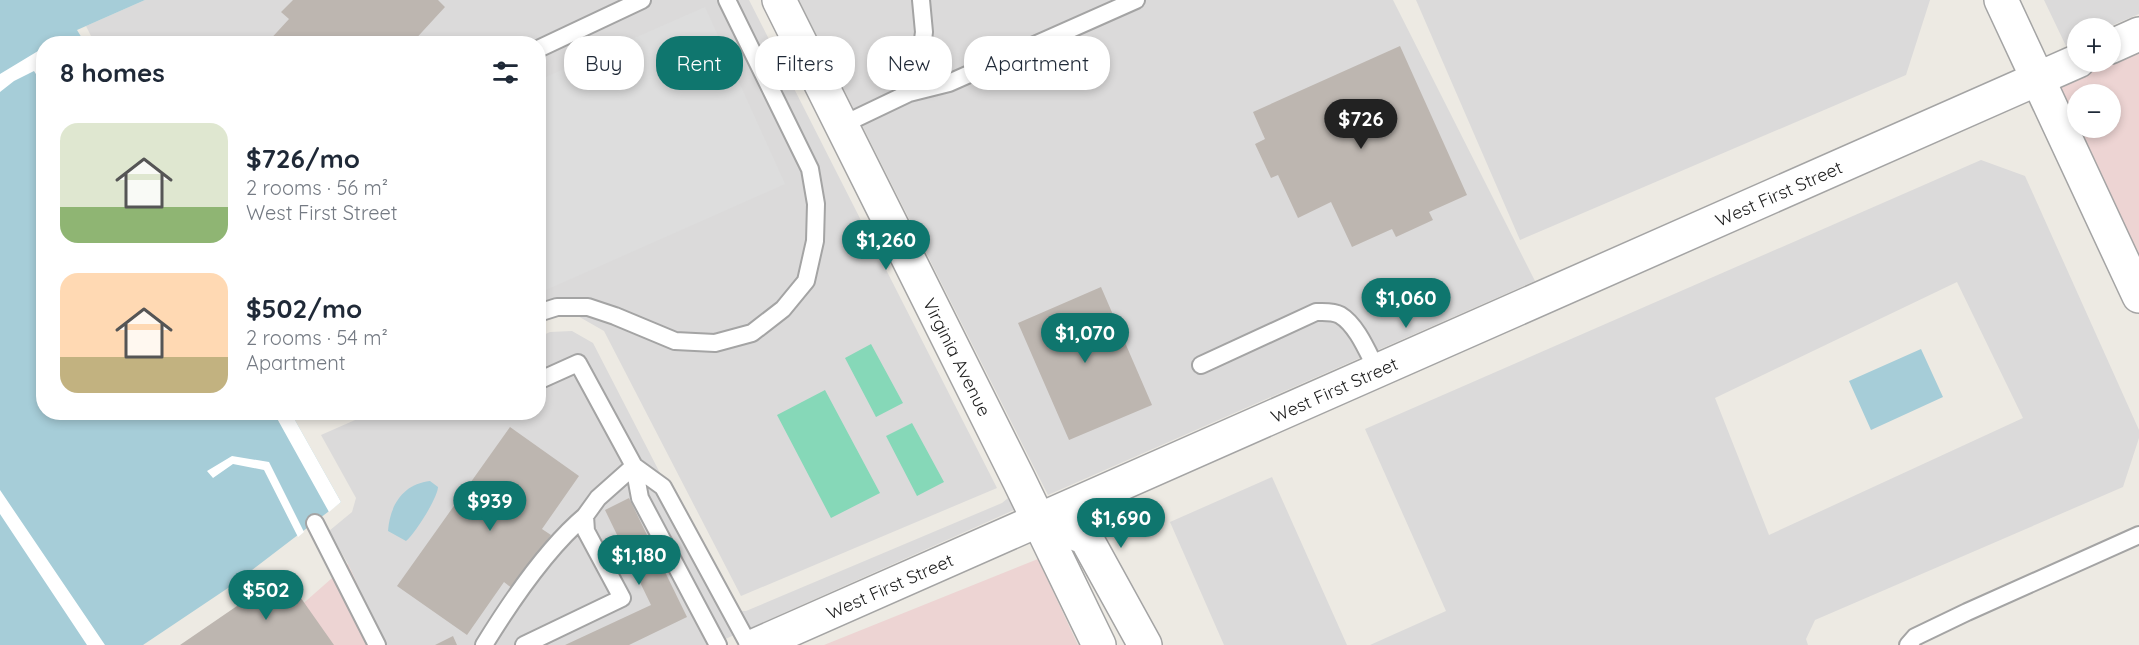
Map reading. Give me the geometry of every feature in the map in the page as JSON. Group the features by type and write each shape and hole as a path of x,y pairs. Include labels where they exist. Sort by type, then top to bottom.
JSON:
{"street":[{"name":"Virginia Avenue","path":"779,0 1039,519 1099,645"},
{"path":"2001,0 2139,296"},
{"path":"2121,42 2139,34"},
{"name":"West First Street","path":"756,645 2067,66"},
{"path":"1039,519 1086,538 1145,645"}],"lane":[{"path":"546,45 642,0"},
{"path":"546,311 557,307 588,307 675,341 715,343 752,333 783,309 806,281 815,241 816,204 810,169 727,0"},
{"path":"909,93 919,70 924,32 921,0"},
{"path":"842,125 909,93 950,83 1136,0"},
{"path":"1201,365 1316,312 1328,312 1340,315 1355,331 1377,370"},
{"path":"546,377 578,363 634,466 640,498 718,645"},
{"path":"484,645 504,612 565,532 585,516 598,498 634,466"},
{"path":"634,466 663,487 749,645"},
{"path":"524,645 622,598 586,531 585,516"},
{"path":"315,523 377,645"},
{"path":"1908,645 1915,637 1967,612 2139,535"}],"shaded area":[{"path":"145,0 749,0 767,36 755,36 755,90 795,90 997,488 741,596 604,331 576,315 546,316 546,36 91,36 86,26"},
{"path":"799,0 1393,0 1535,281 1048,495 844,90 855,90 855,36 817,36"},
{"path":"1416,0 1930,0 1906,75 1520,240"},
{"path":"2044,0 2139,0 2139,14 2121,22 2121,18 2067,18 2066,46"},
{"path":"705,7 718,36 656,36 656,90 743,90 785,184 546,290 546,77 564,69 564,90 644,90 644,36 639,36"},
{"path":"2139,34 2139,290 2038,79 2067,66 2067,72 2121,72 2121,51"},
{"path":"1981,160 2025,176 2139,430 2139,438 2123,487 1815,620 1806,639 1808,645 1370,645 1446,611 1365,429","holes":["1957,282 2023,418 1769,535 1715,398"]},
{"path":"572,331 593,343 728,605 736,611 746,611 1002,503 1008,498 1014,510 712,645 385,645 348,564 329,531 352,512 356,498 321,435 355,420 546,420 546,334"},
{"path":"1272,477 1347,645 1224,645 1170,522"},
{"path":"1038,559 1078,645 824,645"},
{"path":"348,564 385,645 256,645"}],"green space":[{"path":"871,344 903,403 876,417 845,358"},
{"path":"825,390 880,493 831,518 777,415"},
{"path":"912,423 944,482 917,496 886,436"}],"water":[{"path":"0,0 145,0 77,30 81,36 36,36 36,420 295,420 341,502 231,586 143,645 0,645"},
{"path":"1921,349 1943,397 1871,430 1849,381"},
{"path":"430,481 438,487 437,492 410,537 406,541 388,531 395,505 405,491 412,486"}],"pier":[{"path":"36,52 36,74 34,71 14,81 0,92 0,74"},
{"path":"278,420 295,420 341,502 329,512"},
{"path":"232,456 269,462 304,532 298,537 264,470 233,464 213,478 207,471"},
{"path":"0,490 105,645 87,645 0,514"}],"building":[{"path":"293,0 438,0 445,7 418,36 273,36 289,19 281,12"},
{"path":"1400,46 1467,195 1429,212 1433,220 1396,237 1392,229 1352,247 1331,202 1298,218 1278,175 1271,178 1255,144 1265,139 1253,112"},
{"path":"1101,287 1152,405 1069,440 1018,323"},
{"path":"510,427 579,476 542,529 551,535 513,589 504,582 467,635 397,586"},
{"path":"629,498 687,617 629,645 565,645 651,605 605,510"},
{"path":"284,574 334,645 180,645"},
{"path":"453,636 457,645 435,645"}]}
